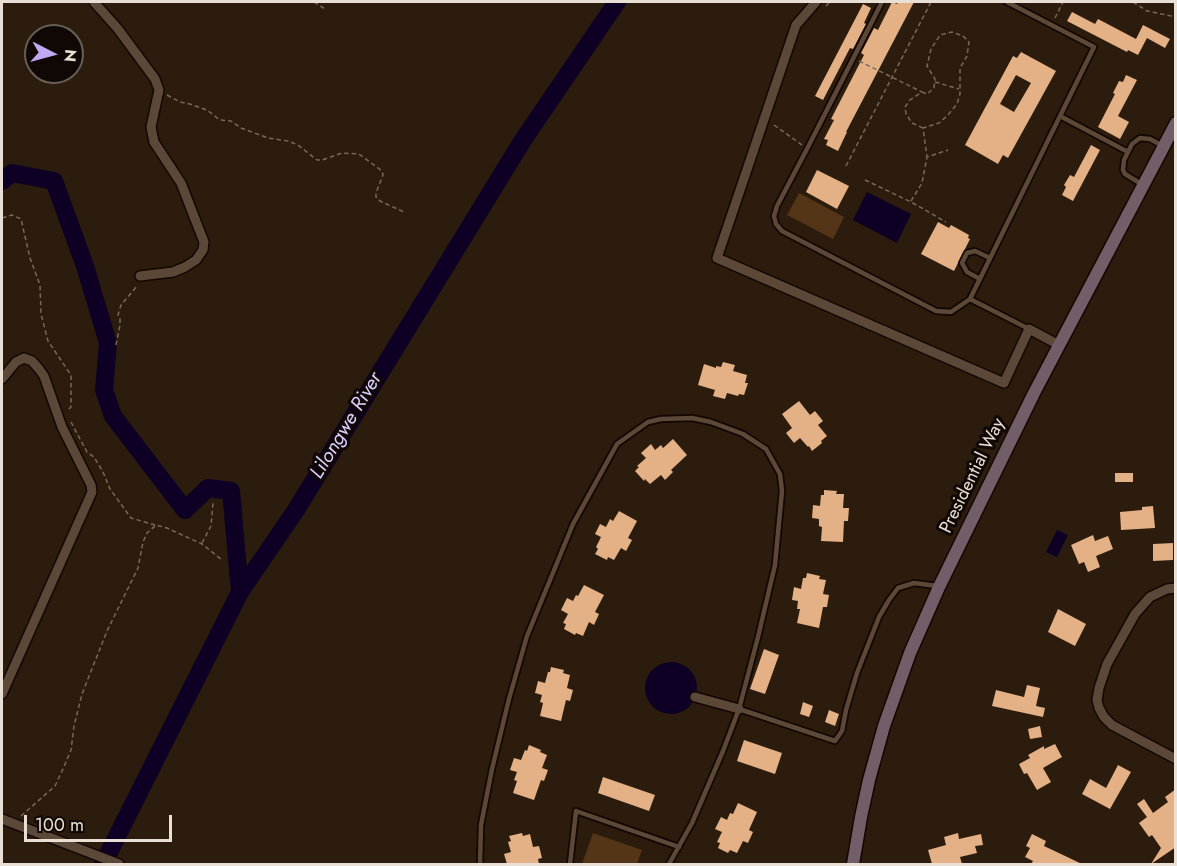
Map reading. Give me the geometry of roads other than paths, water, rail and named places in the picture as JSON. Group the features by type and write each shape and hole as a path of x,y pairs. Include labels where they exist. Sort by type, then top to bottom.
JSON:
{"main road":[{"name":"Presidential Way","path":"853,864 869,780 884,726 910,652 939,587 1029,403 1176,123"}],"street":[{"path":"94,2 155,79 159,90 151,127 153,142 181,183 204,242 203,250 196,260 185,267 173,272 140,276"},
{"path":"820,5 796,25 717,258 1004,383 1029,329 1059,345"},
{"path":"2,379 16,362 24,358 39,369 44,376 62,427 91,485 92,492 2,694"},
{"path":"1176,588 1167,589 1150,597 1134,614 1107,664 1100,682 1097,700 1104,717 1112,725 1176,759"},
{"path":"695,697 739,709"},
{"path":"6,820 119,864"}],"lane":[{"path":"882,2 777,206 774,216 776,224 782,231 936,311 951,312 970,299 1094,47 1007,2"},
{"path":"1060,116 1128,152"},
{"path":"1143,185 1129,178 1123,170 1128,152 1140,138 1150,139 1163,146"},
{"path":"980,279 967,272 962,262 967,253 975,251 990,258"},
{"path":"970,299 1029,329"},
{"path":"480,864 481,825 495,757 526,636 573,524 617,444 648,422 661,419 692,418 711,422 743,434 766,449 780,474 782,491 775,565 739,709 692,823 669,864"},
{"path":"739,709 835,741 842,731 857,673 879,617 889,600 898,588 914,583 939,587"},
{"path":"570,864 576,811 679,847"}],"waterway":[{"name":"Lilongwe River","path":"103,864 240,592 296,510 523,140 617,2"},
{"path":"2,181 12,173 54,181 85,266 108,343 104,390 113,416 185,510 208,488 231,491 240,592"}]}
